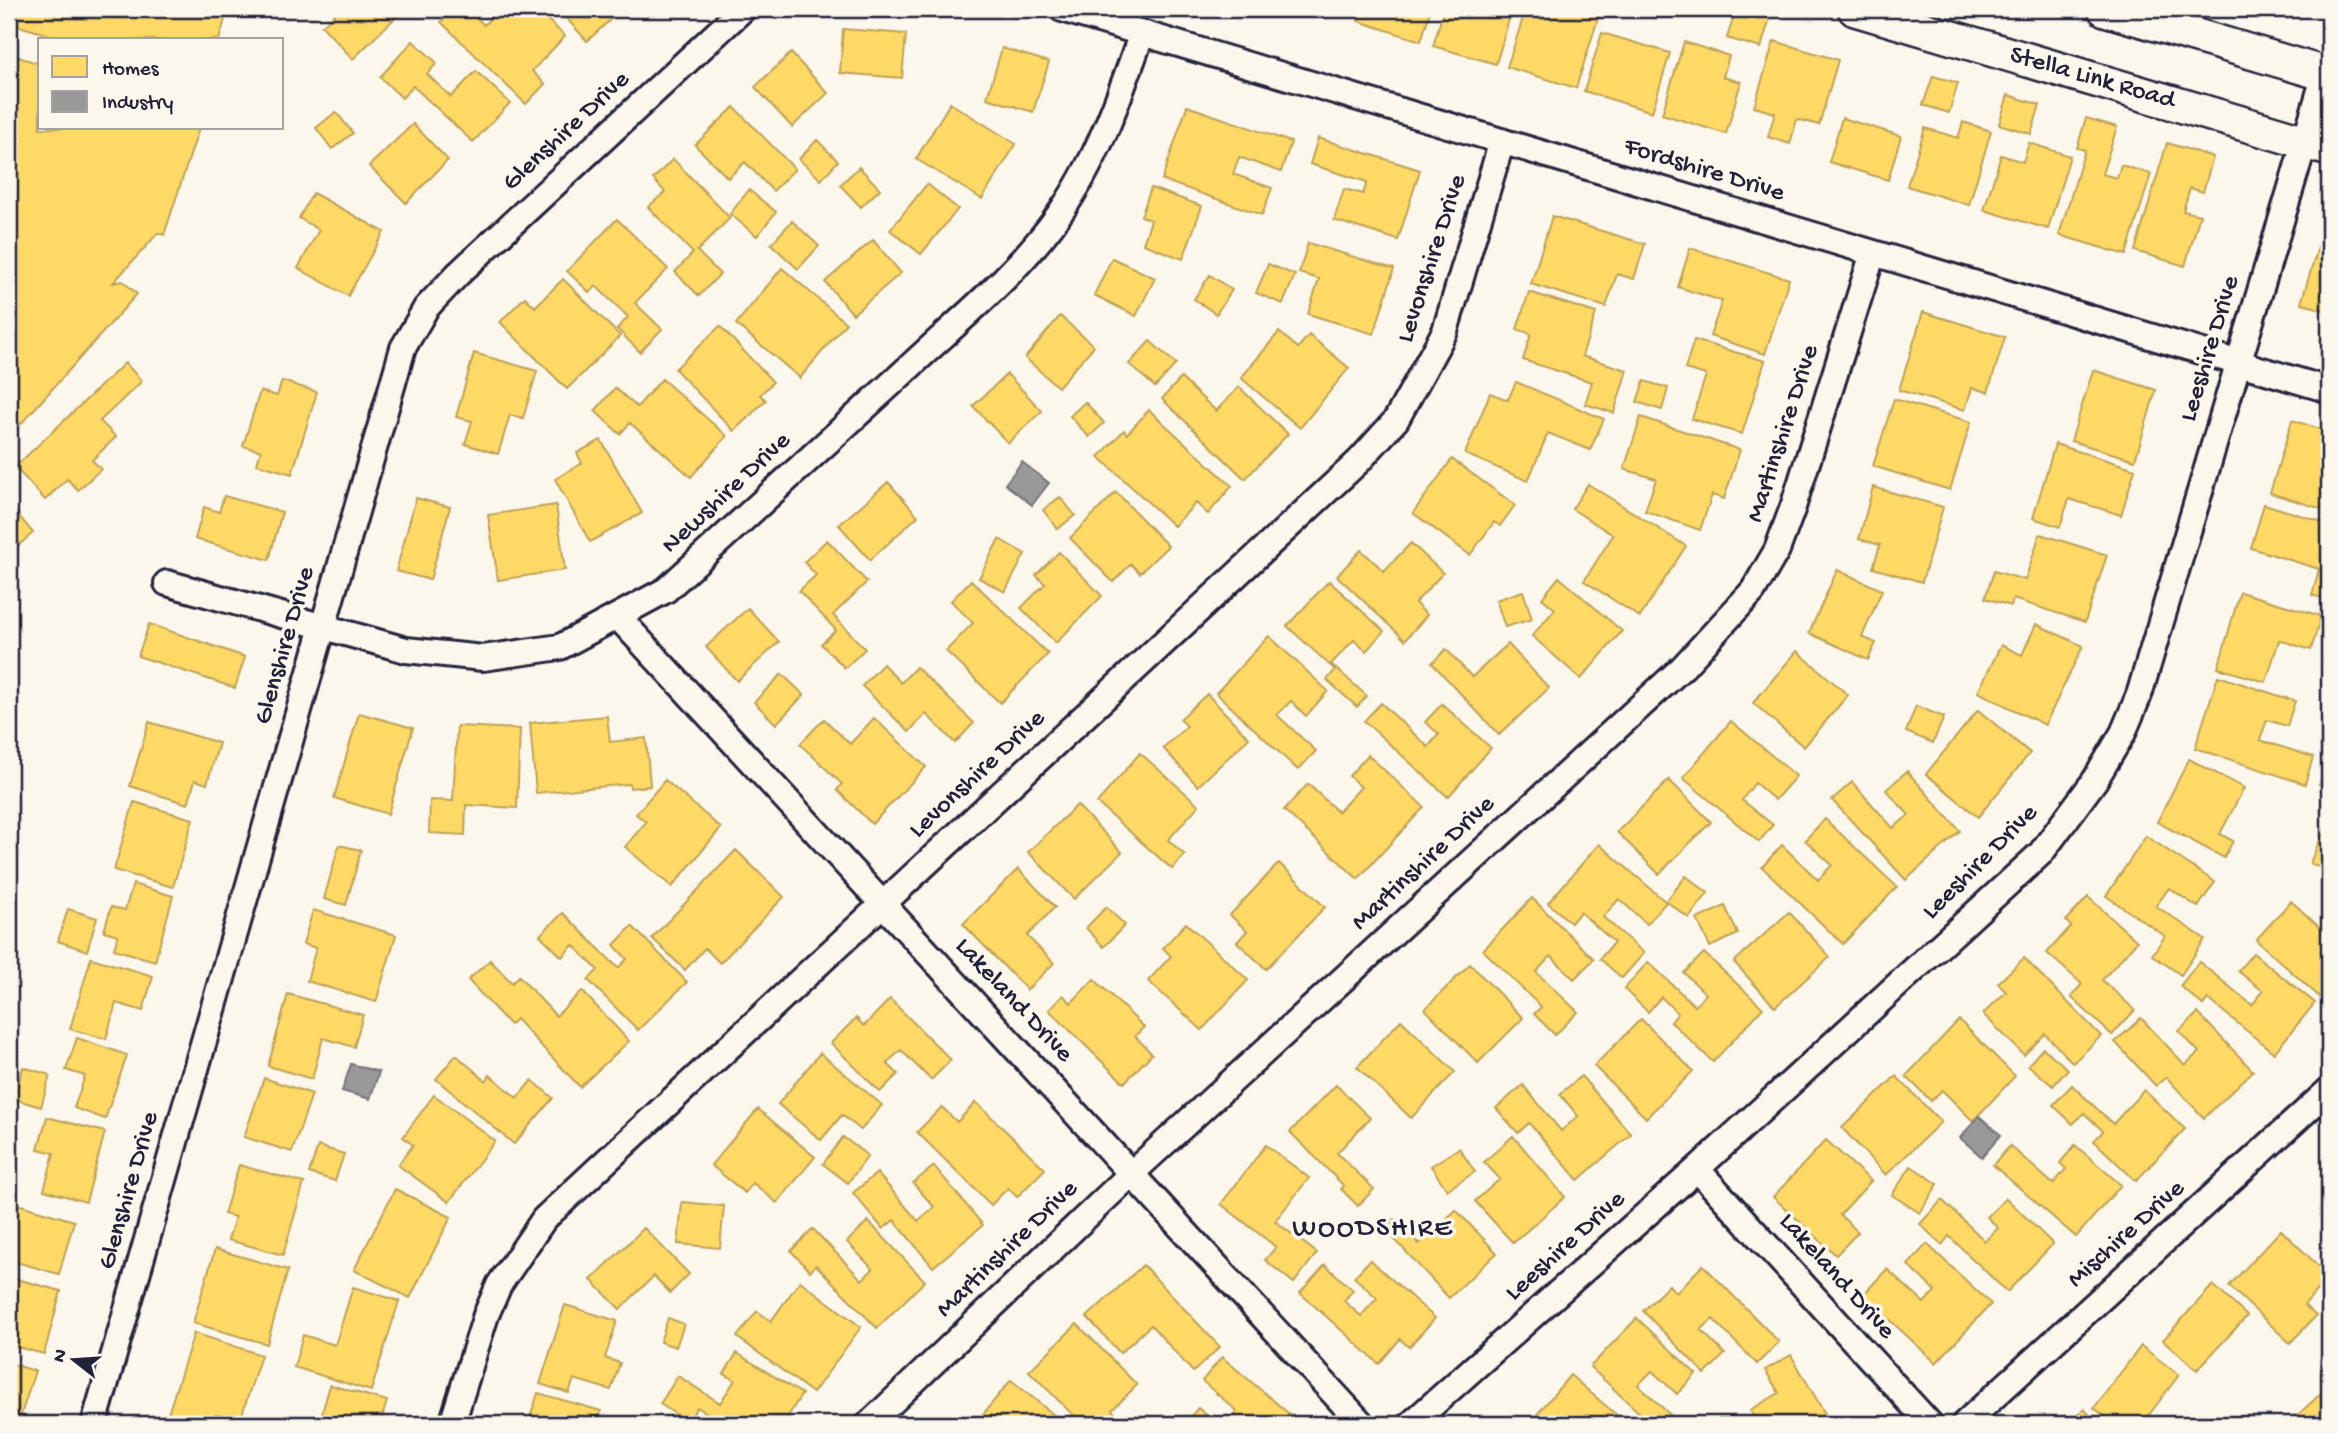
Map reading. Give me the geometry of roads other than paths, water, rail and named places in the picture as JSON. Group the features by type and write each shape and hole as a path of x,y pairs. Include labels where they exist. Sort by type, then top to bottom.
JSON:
{"main road":[{"name":"Stella Link Road","path":"1855,9 2317,145"},
{"path":"2105,9 2327,74"}],"street":[{"name":"Glenshire Drive","path":"94,1424 403,348 426,307 458,274 743,9"},
{"name":"Fordshire Drive","path":"1062,9 2329,390"},
{"name":"Newshire Drive","path":"167,583 406,650 483,658 561,647 619,618 666,590 974,307 1026,255 1059,216 1086,168 1116,104 1142,33"},
{"name":"Leeshire Drive","path":"1411,1424 1697,1170 2041,853 2095,780 2123,733 2139,695 2238,363 2317,145 2327,74"},
{"name":"Levonshire Drive","path":"452,1424 486,1315 499,1285 544,1219 1359,461 1396,420 1445,331 1502,141"},
{"name":"Martinshire Drive","path":"869,1424 1132,1173 1683,667 1753,591 1777,550 1793,507 1872,253"},
{"name":"Lakeland Drive","path":"619,618 1362,1424"},
{"name":"Mischire Drive","path":"1964,1424 2329,1090"},
{"name":"Lakeland Drive","path":"1697,1170 1930,1424"}],"district":[{"name":"WOODSHIRE","path":"1373,1229"}]}
